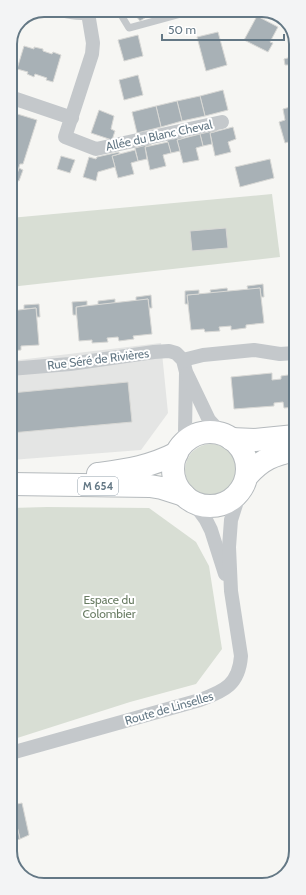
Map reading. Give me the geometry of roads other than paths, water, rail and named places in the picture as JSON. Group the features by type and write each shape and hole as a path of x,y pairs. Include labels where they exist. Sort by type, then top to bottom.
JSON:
{"main road":[{"path":"289,437 255,440 226,437 210,432 197,435 189,440 179,450 174,460 174,473 177,485 188,499 205,506 216,506 230,501 259,464 267,458 289,452"},
{"path":"226,437 240,447 244,454 247,465 243,484"},
{"name":"M 654","path":"17,483 142,468 158,463 179,450"},
{"name":"M 654","path":"17,484 150,486 162,488 188,499"}],"street":[{"path":"17,99 72,118 92,54 92,17"},
{"name":"Allée du Blanc Cheval","path":"72,118 65,137 96,148 222,122"},
{"path":"185,366 203,355 254,350 280,354 289,353"},
{"name":"Rue Séré de Rivières","path":"17,368 70,364 160,351 176,353 185,366"},
{"path":"185,366 209,420 226,437"},
{"path":"179,450 185,432 185,366"},
{"name":"Route de Linselles","path":"17,750 200,700 216,694 232,683 237,675 240,661 240,646 231,591 229,534 232,514 243,484"},
{"name":"Route de Linselles","path":"188,499 206,520 211,530 231,591"}],"lane":[{"path":"122,17 129,28 169,17"}],"park label":[{"name":"Espace du Colombier","path":"109,606"}]}
